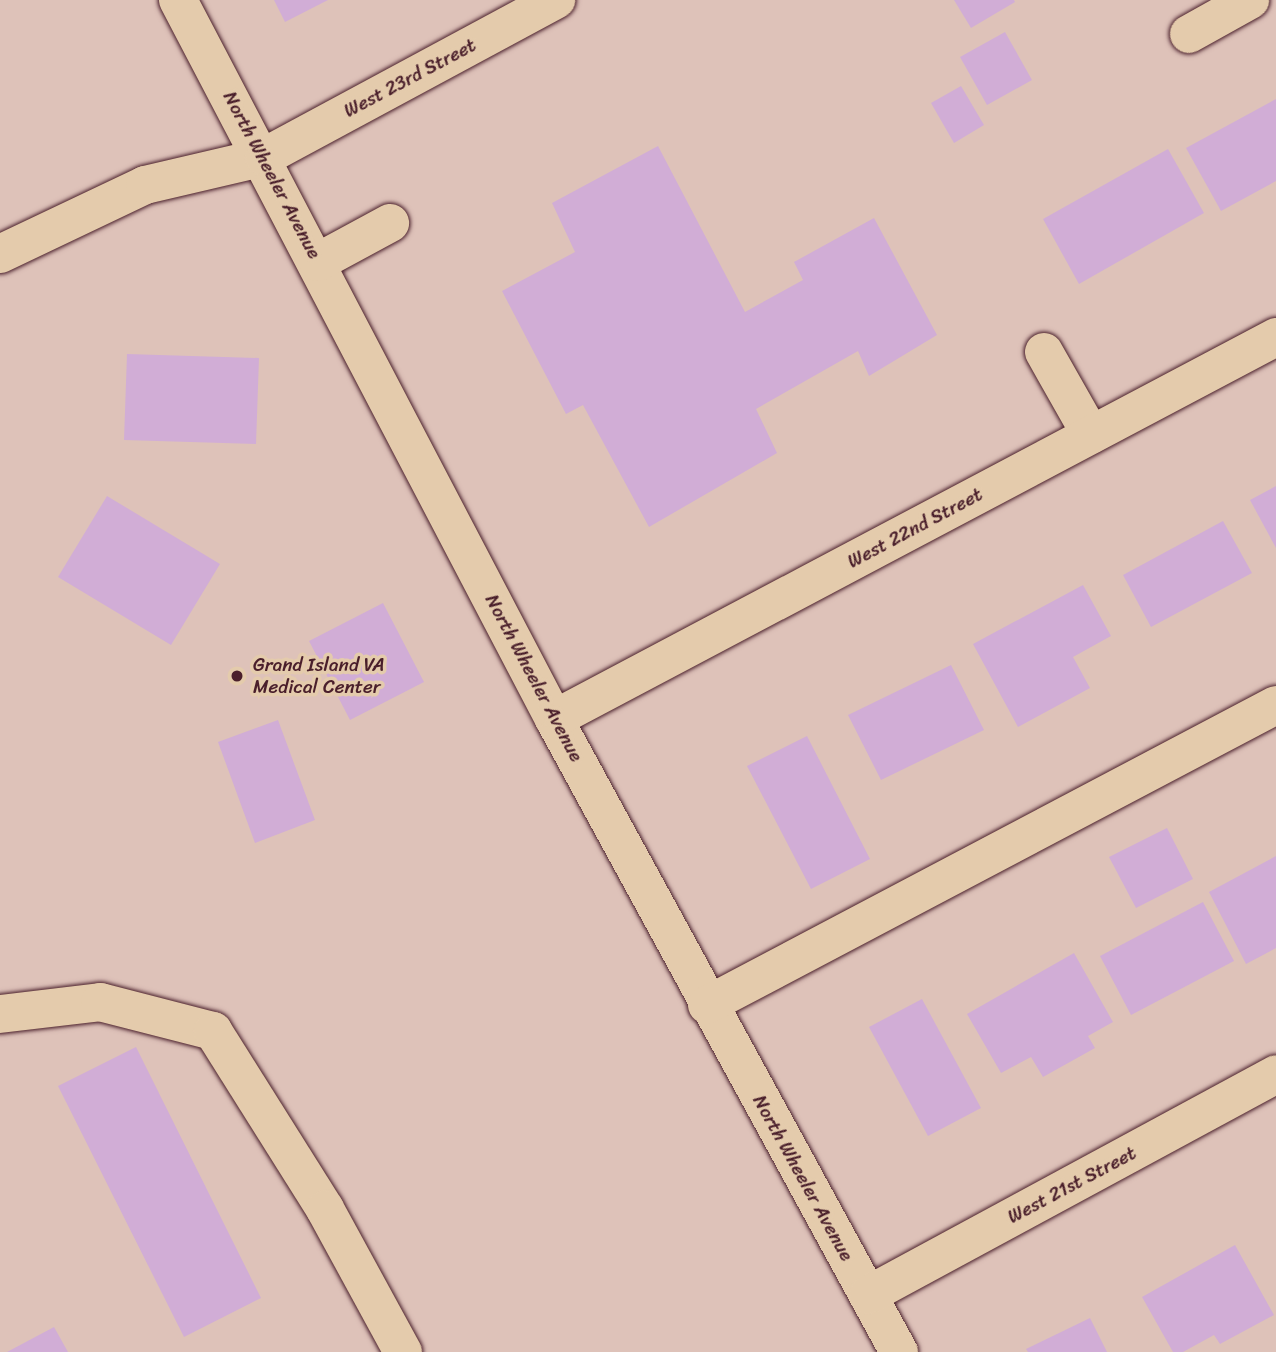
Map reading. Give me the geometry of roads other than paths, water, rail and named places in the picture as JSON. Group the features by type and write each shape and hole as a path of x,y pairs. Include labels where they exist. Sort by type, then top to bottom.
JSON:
{"street":[{"name":"North Wheeler Avenue","path":"178,0 264,157 554,719 707,1005 899,1352"},
{"name":"West 23rd Street","path":"0,254 145,185 264,157 556,0"},
{"path":"1189,34 1250,0"},
{"path":"318,262 390,223"},
{"name":"West 22nd Street","path":"554,719 1276,337"},
{"path":"1044,352 1091,435"},
{"path":"707,1005 1276,705"},
{"path":"0,1014 100,1002 213,1031 325,1209 402,1352"},
{"name":"West 21st Street","path":"867,1295 1276,1074"}],"place":[{"name":"Grand Island VA Medical Center","path":"237,676"}]}
